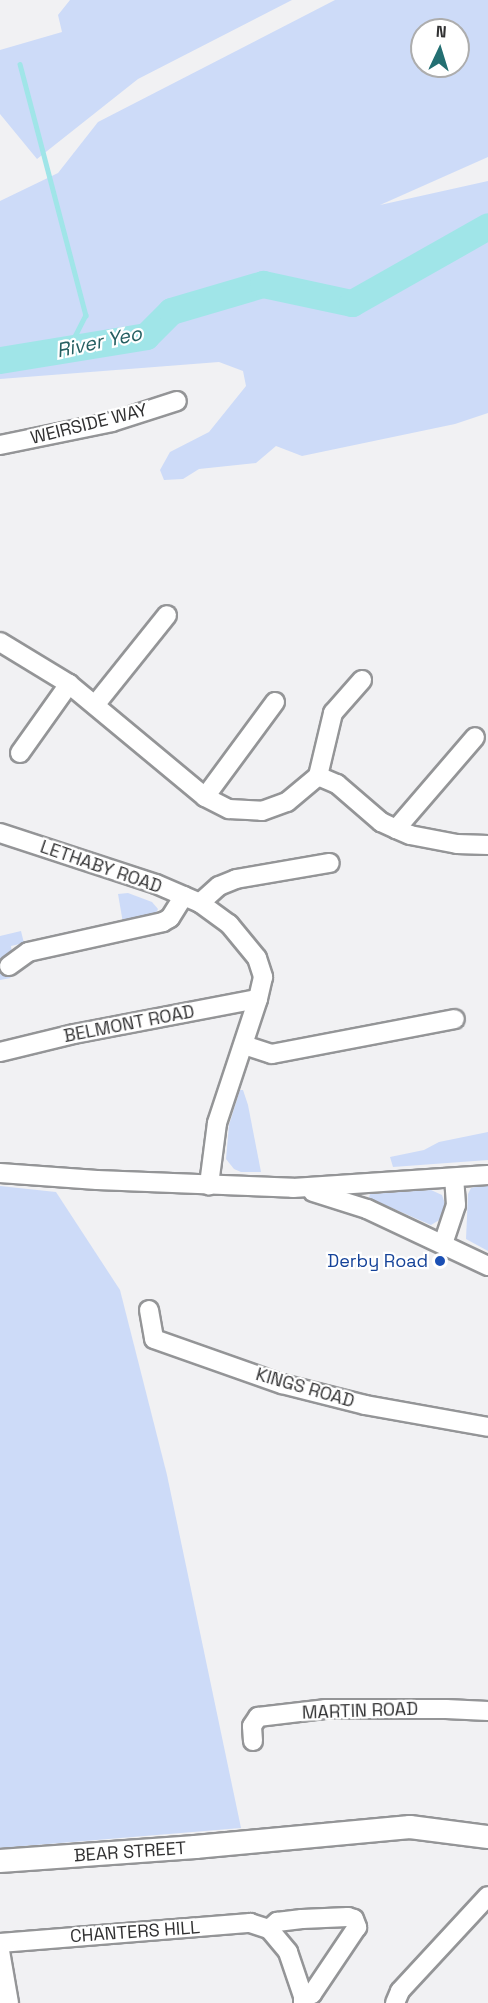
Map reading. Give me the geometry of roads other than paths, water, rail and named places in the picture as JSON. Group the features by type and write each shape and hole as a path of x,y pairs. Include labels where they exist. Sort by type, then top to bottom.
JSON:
{"street":[{"name":"WEIRSIDE WAY","path":"0,446 112,422 177,401"},
{"path":"95,705 167,615"},
{"path":"0,642 69,684 205,797 229,808 262,811 287,802 318,776 333,712 362,681"},
{"path":"20,753 69,684"},
{"path":"205,797 275,702"},
{"path":"396,829 475,736"},
{"path":"318,776 337,784 381,822 410,835 457,844 488,845"},
{"name":"LETHABY ROAD","path":"0,833 192,900 229,924 257,958 262,977 258,999 217,1123 209,1185"},
{"path":"9,966 28,952 163,922 192,900 236,879 330,863"},
{"name":"BELMONT ROAD","path":"0,1052 74,1034 258,999"},
{"path":"244,1045 272,1054 455,1019"},
{"path":"0,1173 293,1188 488,1175"},
{"path":"443,1244 456,1205 454,1179"},
{"path":"293,1188 349,1202 488,1266"},
{"name":"KINGS ROAD","path":"149,1310 154,1339 282,1384 365,1405 488,1427"},
{"name":"MARTIN ROAD","path":"253,1741 252,1726 258,1717 325,1709 446,1709 488,1712"},
{"name":"BEAR STREET","path":"0,1861 195,1847 259,1839 410,1827 488,1837"},
{"path":"396,2003 400,1991 488,1896"},
{"name":"CHANTERS HILL","path":"0,1942 250,1923 269,1929 288,1952 303,1999 312,1994 357,1927 354,1919 348,1917 277,1922 269,1929"},
{"path":"0,1952 9,2003"}],"waterway":[{"path":"20,64 86,315 69,349"},
{"name":"River Yeo","path":"0,360 146,336 171,311 263,284 352,303 488,226"}],"place":[{"name":"Derby Road","path":"440,1261"}]}
